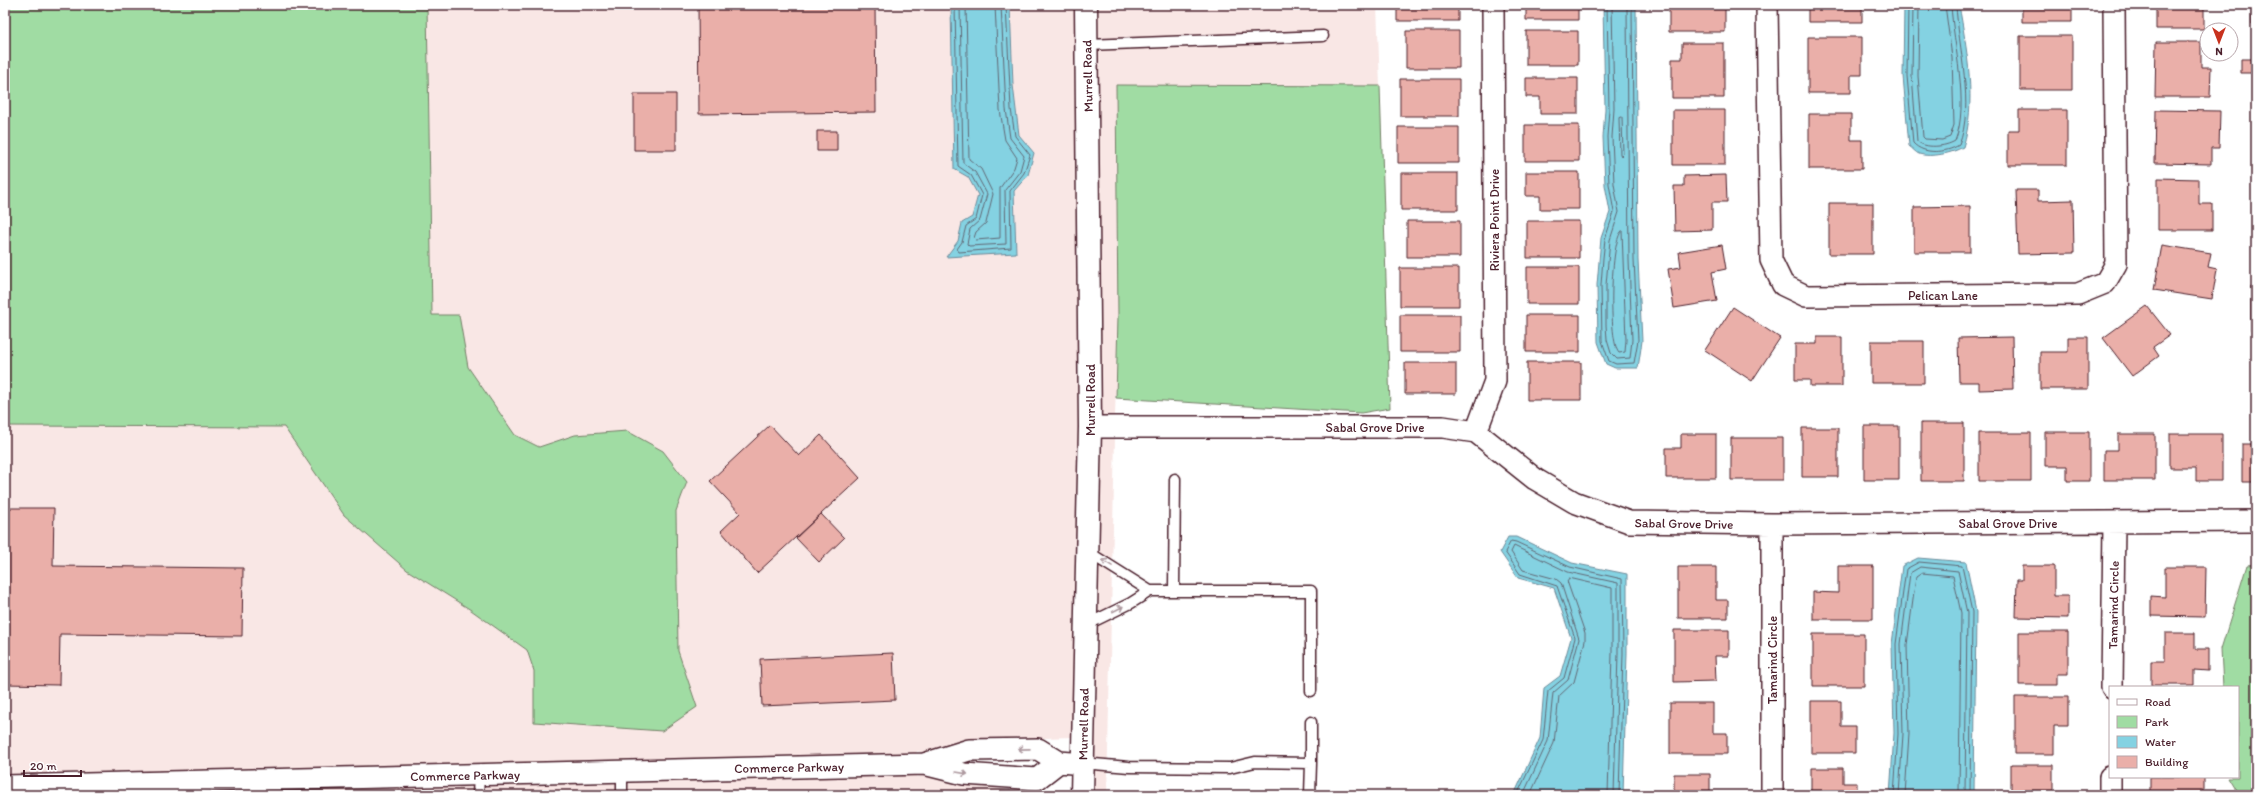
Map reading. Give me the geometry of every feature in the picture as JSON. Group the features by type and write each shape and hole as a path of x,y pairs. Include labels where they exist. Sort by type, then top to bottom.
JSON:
{"street":[{"name":"Murrell Road","path":"1082,795 1090,427 1086,5"},
{"name":"Riviera Point Drive","path":"1476,432 1495,381 1493,5"},
{"name":"Pelican Lane","path":"1767,5 1771,260 1783,285 1806,296 2078,294 2105,283 2116,264 2114,5"},
{"name":"Sabal Grove Drive","path":"1090,427 1443,427 1476,432 1535,479 1574,502 1629,522 1772,524 2256,522"},
{"name":"Tamarind Circle","path":"2112,686 2114,522"},
{"name":"Tamarind Circle","path":"1772,524 1772,795"},
{"name":"Commerce Parkway","path":"924,764 968,750 1038,749 1059,762 1082,763"},
{"name":"Commerce Parkway","path":"5,786 479,785 622,771 924,764 964,774 1037,779 1059,762"},
{"path":"2110,778 2110,795"}],"lane":[{"path":"1086,45 1323,36"},
{"path":"1174,591 1175,479"},
{"path":"1088,552 1150,591 1311,591 1311,691"},
{"path":"1086,625 1131,603 1150,591"},
{"path":"1310,795 1311,722"},
{"path":"1082,763 1129,767 1230,768 1255,762 1311,763"},
{"path":"622,771 622,795"}],"shaded area":[{"path":"427,5 951,5 954,169 968,177 978,195 972,217 962,223 958,241 947,256 1016,253 1014,191 1028,175 1034,153 1019,135 1013,85 1010,5 1076,5 1081,427 1072,737 964,741 924,753 917,751 916,753 5,776 5,426 284,427 344,515 407,570 471,610 527,650 534,671 534,722 662,731 697,707 678,651 676,511 687,482 575,435 539,447 515,435 468,367 459,316 432,315"},
{"path":"1096,5 1377,5 1380,86 1116,86 1118,317 1115,416 1100,416"},
{"path":"1100,438 1115,438 1107,795 1091,795"},
{"path":"917,775 917,777 925,775 1007,790 1072,791 1072,795 105,795"}],"green space":[{"path":"5,5 427,5 432,315 459,315 468,367 515,435 539,447 575,435 627,431 663,451 687,482 676,511 678,651 697,707 662,731 534,722 534,671 527,650 471,610 407,570 344,515 284,427 5,426"},
{"path":"1116,85 1380,86 1390,408 1361,413 1116,398 1118,317"},
{"path":"2256,564 2256,795 2239,795 2229,778 2239,778 2239,686 2223,686 2221,649 2247,565"}],"water":[{"path":"951,5 1010,5 1013,85 1019,135 1034,153 1028,175 1014,191 1016,253 946,257 958,241 962,223 972,217 978,195 968,177 954,169"},
{"path":"1603,5 1636,5 1638,260 1642,341 1638,368 1615,368 1606,364 1598,342 1597,285 1601,238 1610,212 1605,185 1603,137 1605,109"},
{"path":"1904,5 1959,5 1965,40 1970,95 1967,130 1963,147 1954,151 1936,155 1924,155 1918,153 1909,146 1903,76"},
{"path":"1508,537 1517,537 1572,563 1627,574 1627,653 1623,795 1514,795 1540,738 1544,688 1560,676 1571,638 1554,588 1518,578 1500,552"},
{"path":"1918,558 1966,562 1976,612 1974,795 1890,795 1894,733 1892,644 1902,566"}],"building":[{"path":"698,5 875,5 876,112 699,114"},
{"path":"1397,5 1458,5 1458,21 1397,21"},
{"path":"1526,5 1578,5 1578,20 1526,20"},
{"path":"1669,5 1725,5 1725,32 1669,32"},
{"path":"1808,5 1862,5 1862,22 1808,22"},
{"path":"2022,5 2072,5 2072,22 2022,22"},
{"path":"2156,5 2204,5 2204,22 2199,22 2199,29 2156,29"},
{"path":"2252,5 2256,5 2256,24 2252,24"},
{"path":"1406,31 1459,31 1459,68 1406,68"},
{"path":"1526,31 1578,31 1578,65 1526,65"},
{"path":"2020,36 2072,36 2072,90 2020,90"},
{"path":"1808,37 1862,37 1862,75 1851,75 1851,93 1808,93"},
{"path":"2156,42 2199,42 2199,62 2201,62 2201,67 2211,67 2210,97 2155,97"},
{"path":"1682,43 1724,43 1724,98 1672,98 1672,59 1682,59"},
{"path":"2255,43 2256,73 2241,73 2241,59 2255,59"},
{"path":"1526,78 1578,78 1578,114 1540,114 1540,97 1526,97"},
{"path":"1400,79 1459,79 1459,116 1400,116"},
{"path":"634,94 676,94 676,150 634,150"},
{"path":"1673,110 1725,110 1725,165 1673,165"},
{"path":"2019,110 2067,110 2067,165 2008,165 2008,130 2019,130"},
{"path":"2156,110 2220,111 2219,148 2211,148 2211,164 2155,163"},
{"path":"1809,114 1851,114 1851,140 1862,140 1862,169 1809,169"},
{"path":"1525,125 1579,125 1579,161 1525,161"},
{"path":"1398,127 1459,127 1459,163 1398,163"},
{"path":"817,131 837,131 837,151 817,151"},
{"path":"1526,172 1579,172 1579,209 1540,209 1540,196 1526,196"},
{"path":"1401,173 1458,173 1458,210 1401,210"},
{"path":"1726,175 1727,202 1712,202 1712,230 1675,231 1674,186 1684,186 1684,176"},
{"path":"2158,178 2199,179 2199,204 2212,204 2212,230 2158,230"},
{"path":"2016,190 2038,190 2038,201 2073,200 2074,253 2018,254"},
{"path":"1829,203 1873,203 1873,254 1829,254"},
{"path":"1970,206 1970,252 1914,252 1914,207"},
{"path":"1407,221 1460,221 1460,257 1407,257"},
{"path":"1527,221 1579,221 1579,258 1527,258"},
{"path":"2254,233 2256,233 2256,270 2255,270"},
{"path":"1722,245 1726,269 1712,272 1717,301 1674,308 1668,269 1681,267 1679,252"},
{"path":"2162,245 2211,253 2208,267 2217,269 2212,299 2154,290"},
{"path":"1527,267 1579,267 1579,304 1527,304"},
{"path":"1400,268 1459,268 1459,306 1400,306"},
{"path":"2251,286 2256,286 2256,331 2251,331"},
{"path":"2147,306 2170,335 2153,347 2159,356 2132,376 2103,338"},
{"path":"1733,307 1780,338 1752,381 1705,350"},
{"path":"1400,315 1460,315 1460,352 1400,352"},
{"path":"1526,315 1580,315 1580,352 1526,352"},
{"path":"1817,337 1842,337 1842,386 1810,386 1810,380 1795,380 1795,344 1817,344"},
{"path":"2012,337 2013,389 1979,390 1979,382 1959,382 1958,338"},
{"path":"2068,337 2088,337 2088,389 2040,389 2040,352 2068,352"},
{"path":"1871,341 1924,341 1924,383 1871,383"},
{"path":"1527,362 1581,362 1581,400 1527,400"},
{"path":"1405,363 1456,363 1456,394 1405,394"},
{"path":"1921,423 1964,423 1964,481 1921,481"},
{"path":"770,425 799,456 821,435 860,478 757,573 721,531 740,513 710,481"},
{"path":"1864,426 1899,426 1899,480 1864,480"},
{"path":"1802,428 1838,428 1838,477 1802,477"},
{"path":"2045,432 2089,432 2089,481 2067,481 2067,466 2045,466"},
{"path":"1979,433 2031,433 2031,481 1979,481"},
{"path":"1681,434 1716,434 1716,478 1666,478 1666,448 1681,448"},
{"path":"2118,434 2155,434 2155,480 2104,480 2104,450 2118,450"},
{"path":"2170,434 2222,434 2222,481 2196,481 2196,468 2170,468"},
{"path":"1731,438 1783,438 1783,480 1731,480"},
{"path":"2242,444 2256,444 2256,482 2242,482"},
{"path":"5,508 54,508 53,566 243,568 242,636 60,634 59,685 5,684"},
{"path":"821,514 844,538 819,562 796,538"},
{"path":"1838,566 1873,566 1873,619 1813,619 1813,592 1838,593"},
{"path":"2022,566 2054,566 2054,596 2068,596 2068,618 2016,617 2017,580 2022,580"},
{"path":"1678,567 1716,567 1716,600 1728,600 1728,618 1678,618"},
{"path":"2165,567 2206,567 2205,617 2151,616 2151,596 2165,597"},
{"path":"1674,630 1729,630 1729,656 1715,656 1716,681 1674,682"},
{"path":"2019,632 2068,632 2068,674 2057,674 2057,685 2019,685"},
{"path":"2165,633 2195,633 2195,649 2208,649 2208,671 2194,670 2194,685 2151,685 2151,661 2165,661"},
{"path":"1813,634 1864,634 1864,686 1813,686"},
{"path":"893,653 895,700 762,706 760,659"},
{"path":"2015,697 2068,697 2068,726 2054,726 2054,754 2015,754"},
{"path":"1811,701 1841,701 1841,726 1855,726 1855,753 1811,753"},
{"path":"1670,703 1713,703 1713,733 1727,733 1727,754 1670,754"},
{"path":"2011,765 2053,765 2053,793 2066,793 2066,795 2011,795"},
{"path":"1811,768 1843,768 1843,783 1857,783 1857,795 1811,795"},
{"path":"1674,774 1710,774 1710,795 1674,795"},
{"path":"2150,778 2204,778 2204,795 2150,795"}]}
